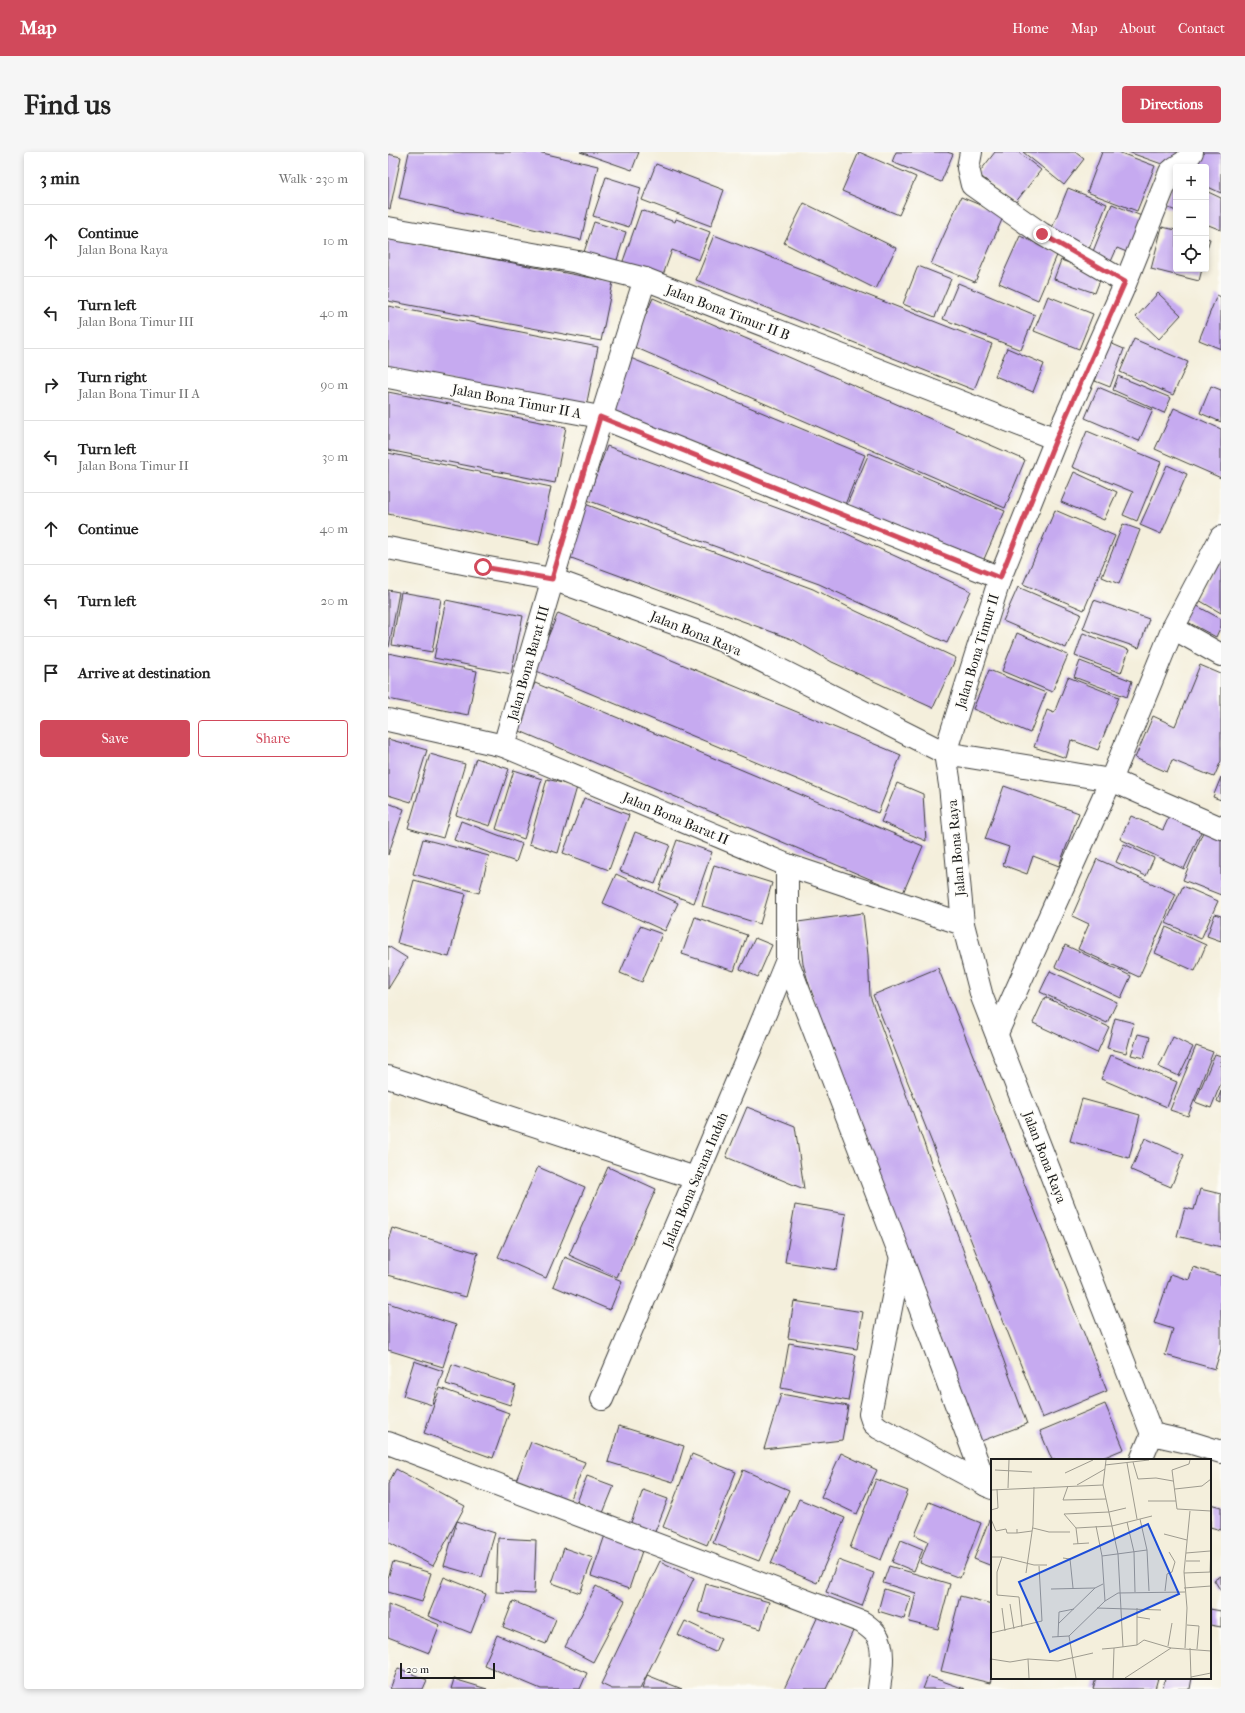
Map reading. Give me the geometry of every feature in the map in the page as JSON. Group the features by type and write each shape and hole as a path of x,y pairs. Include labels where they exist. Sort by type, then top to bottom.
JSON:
{"street":[{"path":"971,152 968,168 972,185 1042,234 1125,282"},
{"name":"Jalan Bona Timur II","path":"945,753 1000,578 1056,439 1125,282 1170,172 1175,166 1186,162 1192,152"},
{"name":"Jalan Bona Timur II B","path":"388,228 578,262 645,279 1056,439"},
{"name":"Jalan Bona Barat III","path":"504,746 600,417 645,279"},
{"name":"Jalan Bona Timur II A","path":"388,377 600,417 1000,578"},
{"path":"997,1033 1111,780 1173,628 1221,537"},
{"name":"Jalan Bona Raya","path":"388,548 552,579 723,641 945,753 950,785 963,924 982,997 1152,1434"},
{"path":"1173,628 1221,655"},
{"name":"Jalan Bona Barat II","path":"388,720 504,746 787,865 963,924"},
{"path":"945,753 1111,780 1221,828"},
{"path":"787,865 787,960 989,1486"},
{"name":"Jalan Bona Sarana Indah","path":"602,1399 787,960"},
{"path":"388,1076 696,1178"},
{"path":"901,1257 870,1414 873,1423 879,1428 989,1486"},
{"path":"1141,1459 1152,1434 1192,1443 1221,1452"},
{"path":"388,1444 862,1622 876,1635 880,1646 882,1658 879,1689"}],"building":[{"path":"409,152 538,152 598,166 581,240 399,198"},
{"path":"580,152 639,152 632,170"},
{"path":"859,152 916,177 899,215 842,191"},
{"path":"896,152 947,152 953,154 941,182 892,162"},
{"path":"995,152 1018,152 1041,170 1015,203 978,174"},
{"path":"1023,152 1075,152 1084,159 1064,185"},
{"path":"1102,152 1118,152 1155,166 1137,211 1087,192"},
{"path":"1128,152 1179,152 1174,164 1173,164 1173,168"},
{"path":"1196,152 1221,152 1221,193 1209,187 1209,164 1190,164"},
{"path":"388,154 401,157 390,209 388,208"},
{"path":"656,164 724,190 711,226 642,200"},
{"path":"606,177 641,188 629,227 593,216"},
{"path":"1173,185 1173,210 1164,206"},
{"path":"1068,188 1107,204 1089,249 1050,233"},
{"path":"1209,192 1221,198 1221,230 1209,225"},
{"path":"961,197 1004,215 975,282 931,264"},
{"path":"804,203 896,248 876,289 784,243"},
{"path":"1112,204 1144,217 1129,253 1117,248 1109,266 1090,259"},
{"path":"641,210 675,222 676,219 710,232 699,260 672,250 662,278 622,264"},
{"path":"594,222 626,232 616,263 584,252"},
{"path":"1162,227 1173,229 1173,272 1201,272 1199,281 1151,269"},
{"path":"714,235 992,344 974,390 696,280"},
{"path":"1020,236 1058,253 1038,300 999,283"},
{"path":"388,239 613,282 601,341 388,301"},
{"path":"1061,260 1102,275 1095,293 1054,279"},
{"path":"918,266 951,279 935,317 903,304"},
{"path":"958,283 1035,315 1021,350 943,319"},
{"path":"1158,293 1181,315 1159,339 1136,317"},
{"path":"1217,295 1221,297 1221,349 1199,340"},
{"path":"1048,296 1093,314 1079,349 1034,331"},
{"path":"653,298 1025,460 1005,508 632,346"},
{"path":"388,306 598,347 586,407 388,368"},
{"path":"1134,339 1188,362 1173,395 1120,372"},
{"path":"1110,343 1124,349 1110,387 1095,381"},
{"path":"1007,348 1044,364 1033,392 995,376"},
{"path":"628,357 865,455 844,507 607,409"},
{"path":"1118,376 1171,398 1164,413 1113,390"},
{"path":"1211,386 1221,390 1221,422 1200,413"},
{"path":"1098,387 1153,410 1139,441 1085,418"},
{"path":"388,392 566,427 555,483 388,450"},
{"path":"1174,408 1221,429 1221,478 1155,449"},
{"path":"1087,431 1161,462 1137,521 1123,515 1133,492 1072,467"},
{"path":"607,446 843,532 971,591 947,643 819,584 587,500"},
{"path":"388,453 551,487 539,545 388,514"},
{"path":"869,453 1005,511 981,566 845,509"},
{"path":"1167,465 1187,474 1161,534 1140,525"},
{"path":"1074,472 1117,492 1104,520 1061,502"},
{"path":"585,504 813,589 956,658 933,708 832,662 794,640 566,556"},
{"path":"1055,510 1115,536 1084,610 1023,584"},
{"path":"1123,524 1140,530 1119,584 1102,577"},
{"path":"1221,557 1221,613 1197,599"},
{"path":"1018,587 1081,614 1066,648 1003,621"},
{"path":"388,590 399,592 389,647 388,647"},
{"path":"401,592 441,599 432,652 392,645"},
{"path":"446,600 523,616 511,674 434,658"},
{"path":"1094,600 1149,619 1139,648 1083,629"},
{"path":"1190,602 1221,619 1221,626 1216,637 1182,619"},
{"path":"558,613 901,755 878,813 534,670"},
{"path":"1017,633 1068,655 1052,692 1002,671"},
{"path":"1083,633 1129,650 1121,673 1075,656"},
{"path":"388,653 477,671 468,715 388,699"},
{"path":"1080,661 1132,681 1127,697 1074,677"},
{"path":"1200,665 1221,674 1221,761 1214,777 1172,760 1167,772 1135,758 1153,716 1175,726"},
{"path":"989,670 1046,693 1030,733 973,709"},
{"path":"1068,677 1119,697 1098,750 1071,740 1066,758 1034,747 1047,710 1054,713"},
{"path":"535,683 923,846 903,893 515,729"},
{"path":"388,739 427,750 411,802 388,795"},
{"path":"430,754 465,764 443,838 408,828"},
{"path":"476,758 509,769 490,826 456,815"},
{"path":"514,770 542,779 524,839 496,829"},
{"path":"1221,777 1221,800 1213,797"},
{"path":"547,779 577,787 558,853 529,844"},
{"path":"897,783 923,794 926,841 881,822"},
{"path":"1004,786 1079,813 1059,866 1033,856 1027,874 1003,865 1009,847 985,839"},
{"path":"584,798 629,815 609,870 563,853"},
{"path":"388,803 404,809 388,855"},
{"path":"1173,808 1205,823 1184,869 1120,839 1131,816 1163,830"},
{"path":"461,821 522,844 516,862 454,840"},
{"path":"1205,827 1221,834 1221,895 1183,880"},
{"path":"635,832 670,845 655,884 620,871"},
{"path":"423,839 489,856 479,893 413,874"},
{"path":"677,840 712,852 694,903 659,890"},
{"path":"1124,844 1154,858 1146,876 1116,862"},
{"path":"1097,859 1176,894 1139,977 1078,949 1089,924 1072,916"},
{"path":"714,865 772,883 760,924 702,906"},
{"path":"616,874 678,903 665,931 603,903"},
{"path":"414,880 466,894 449,957 397,943"},
{"path":"1183,886 1218,901 1201,939 1166,923"},
{"path":"863,913 868,955 870,996 1027,1424 976,1443 817,1012 803,964 798,922"},
{"path":"1215,914 1221,916 1221,941 1207,936"},
{"path":"695,917 747,935 734,971 682,954"},
{"path":"640,926 662,934 642,982 620,973"},
{"path":"1166,927 1206,945 1195,971 1155,953"},
{"path":"755,938 772,945 758,977 740,969"},
{"path":"1065,945 1131,976 1121,998 1055,967"},
{"path":"388,946 407,958 388,989"},
{"path":"938,968 1107,1391 1042,1418 873,995"},
{"path":"1050,971 1117,1002 1107,1023 1040,992"},
{"path":"1045,997 1109,1027 1097,1053 1033,1023"},
{"path":"1115,1018 1134,1023 1126,1053 1107,1048"},
{"path":"1138,1034 1150,1037 1144,1058 1131,1055"},
{"path":"1173,1037 1193,1047 1179,1076 1159,1067"},
{"path":"1196,1046 1213,1052 1188,1116 1170,1110"},
{"path":"1215,1054 1221,1056 1221,1083 1211,1108 1195,1102"},
{"path":"1111,1055 1177,1082 1167,1107 1101,1079"},
{"path":"1221,1091 1221,1103 1217,1101"},
{"path":"1082,1099 1140,1115 1129,1158 1070,1141"},
{"path":"747,1107 795,1126 804,1189 726,1157"},
{"path":"1145,1138 1184,1155 1171,1187 1131,1170"},
{"path":"538,1167 585,1187 546,1278 498,1257"},
{"path":"608,1167 656,1189 617,1277 569,1255"},
{"path":"1200,1189 1221,1194 1221,1247 1177,1236 1185,1208 1194,1210"},
{"path":"795,1205 846,1214 837,1270 785,1262"},
{"path":"392,1228 478,1253 466,1297 388,1275 388,1241"},
{"path":"565,1257 622,1281 610,1310 553,1286"},
{"path":"1193,1267 1221,1276 1221,1349 1215,1369 1165,1355 1173,1329 1154,1323 1171,1274 1189,1280"},
{"path":"794,1301 863,1312 857,1349 788,1338"},
{"path":"388,1303 456,1325 443,1367 388,1350"},
{"path":"789,1343 856,1355 848,1401 781,1388"},
{"path":"414,1361 443,1371 432,1405 403,1396"},
{"path":"452,1364 516,1386 510,1405 446,1384"},
{"path":"440,1388 509,1413 493,1458 424,1433"},
{"path":"781,1394 848,1406 842,1440 764,1449"},
{"path":"1105,1404 1124,1449 1100,1459 1052,1459 1040,1431"},
{"path":"619,1426 684,1446 673,1482 608,1462"},
{"path":"531,1442 585,1462 569,1504 515,1483"},
{"path":"841,1453 877,1470 857,1514 821,1497"},
{"path":"692,1454 736,1472 707,1545 663,1527"},
{"path":"396,1469 465,1506 433,1566 388,1542 388,1484"},
{"path":"743,1470 789,1490 759,1561 713,1543"},
{"path":"587,1476 614,1486 603,1513 577,1502"},
{"path":"876,1479 908,1491 881,1560 850,1548"},
{"path":"643,1490 668,1499 654,1534 630,1525"},
{"path":"799,1499 845,1518 817,1583 771,1563"},
{"path":"929,1502 981,1523 960,1578 920,1563 928,1541 915,1535"},
{"path":"1211,1504 1221,1507 1221,1530 1211,1527"},
{"path":"989,1520 991,1521 991,1566 974,1559"},
{"path":"457,1521 495,1533 482,1577 444,1566"},
{"path":"605,1535 643,1548 629,1589 591,1576"},
{"path":"498,1538 536,1540 534,1594 496,1592"},
{"path":"901,1540 923,1549 914,1571 892,1562"},
{"path":"564,1548 593,1558 580,1593 552,1583"},
{"path":"838,1560 874,1573 862,1606 826,1592"},
{"path":"660,1561 694,1578 640,1689 612,1689 601,1684"},
{"path":"393,1562 431,1573 422,1602 388,1592 388,1578"},
{"path":"889,1566 950,1584 938,1629 909,1622 916,1593 883,1583"},
{"path":"1221,1576 1221,1591 1214,1580"},
{"path":"444,1577 486,1594 471,1633 428,1616"},
{"path":"706,1584 769,1602 761,1629 698,1612"},
{"path":"596,1586 625,1601 593,1662 565,1647"},
{"path":"884,1589 911,1597 904,1619 878,1611"},
{"path":"960,1596 991,1604 990,1683 941,1671"},
{"path":"513,1601 556,1619 546,1644 503,1627"},
{"path":"388,1604 440,1625 429,1653 388,1637"},
{"path":"1211,1609 1221,1611 1221,1627 1211,1625"},
{"path":"819,1614 853,1631 826,1689 784,1689"},
{"path":"685,1621 721,1638 715,1652 678,1635"},
{"path":"497,1635 587,1673 580,1689 541,1689 484,1665"},
{"path":"398,1668 427,1680 423,1689 390,1689"},
{"path":"647,1675 682,1689 642,1689"},
{"path":"928,1676 965,1689 923,1689"},
{"path":"454,1679 487,1689 451,1689"},
{"path":"1096,1679 1158,1679 1155,1689 1093,1689"},
{"path":"1165,1679 1192,1679 1190,1689 1163,1689"}],"route":[{"path":"483,567 552,579 600,417 1000,578 1056,439 1125,282 1042,234"}]}
